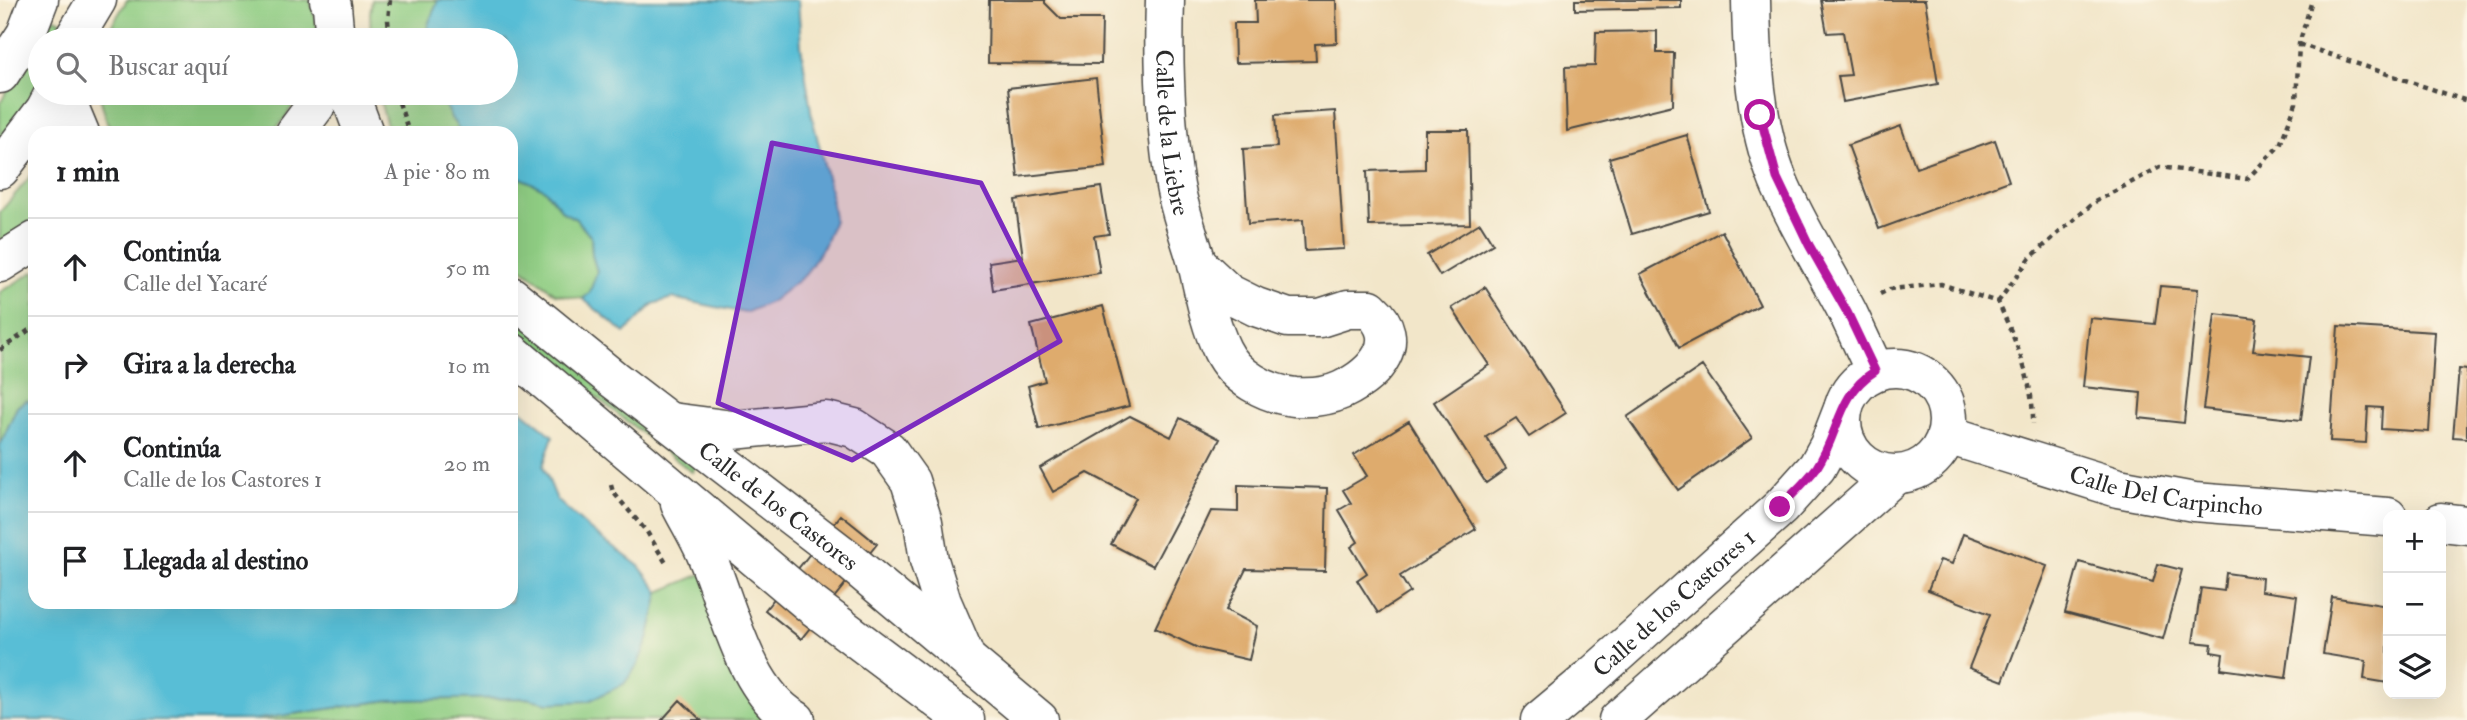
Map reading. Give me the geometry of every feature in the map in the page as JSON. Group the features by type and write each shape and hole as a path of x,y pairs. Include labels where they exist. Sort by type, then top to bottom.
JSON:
{"street":[{"path":"28,28 39,0"},
{"path":"72,25 97,0"},
{"name":"Calle de la Liebre","path":"1165,0 1165,93 1175,188 1209,314 1223,352 1247,380 1281,396 1313,398 1341,391 1368,373 1383,355 1386,331 1381,319 1370,309 1348,309 1320,318 1288,318 1256,307 1228,293 1197,264"},
{"path":"1751,0 1752,54 1760,115 1777,178 1875,371"},
{"path":"0,74 28,29"},
{"path":"33,126 48,105"},
{"path":"70,105 77,126"},
{"path":"300,126 316,105"},
{"path":"354,105 361,126"},
{"path":"0,169 28,132"},
{"path":"0,263 28,245"},
{"name":"Calle de los Castores","path":"518,302 845,558 1039,720"},
{"name":"Calle de los Castores","path":"518,358 809,603 965,720"},
{"path":"1891,367 1909,369 1924,376 1937,387 1946,401 1948,435 1928,464 1912,472 1895,475 1864,465 1853,454 1845,440 1843,409 1850,393 1861,380 1875,371 1891,367"},
{"name":"Calle de los Castores 1","path":"1540,720 1780,507 1816,467 1829,445 1843,409"},
{"path":"669,422 733,430 826,421 854,428 888,450 910,481 942,602 967,660"},
{"name":"Calle Del Carpincho","path":"1948,435 2118,488 2194,502 2383,517"},
{"name":"Calle de los Castores 1","path":"1618,720 1895,475"},
{"path":"671,486 705,552 749,667 766,695 796,720"},
{"path":"2446,523 2467,525"}],"path":[{"path":"389,28 390,0"},
{"path":"1998,302 2030,258 2094,203 2160,167 2247,179 2280,145 2296,103 2299,44 2312,0"},
{"path":"2299,44 2467,101"},
{"path":"400,105 407,126"},
{"path":"1847,312 1890,289 1941,284 1998,302 2015,341 2034,407 2033,460"},
{"path":"0,350 28,331"},
{"path":"610,482 613,492 647,532 671,570"}],"highlighted area":[{"path":"772,143 981,183 1060,341 852,460 718,403"}],"green space":[{"path":"127,0 310,0 317,25 317,28 111,27"},
{"path":"372,0 438,0 428,28 371,28"},
{"path":"55,18 61,21 62,28 44,28 48,21"},
{"path":"28,55 28,105 31,105 0,153 0,103"},
{"path":"102,105 293,105 278,126 110,126"},
{"path":"381,105 445,105 457,126 387,126"},
{"path":"518,176 544,189 563,212 576,219 591,237 592,255 597,271 590,293 583,299 556,294 518,265"},
{"path":"28,179 28,230 0,247 0,212"},
{"path":"28,275 28,401 17,407 0,445 0,292"},
{"path":"518,316 699,461 692,472 518,336"},
{"path":"704,573 775,720 253,720 389,700 526,698 549,703 648,640 659,592"}],"water":[{"path":"438,0 798,0 801,46 812,117 830,189 834,220 825,244 805,275 771,302 745,313 672,298 653,304 625,333 583,299 590,292 597,271 592,255 591,237 576,219 563,212 544,189 518,176 518,126 457,126 445,105 518,105 518,28 428,28"},
{"path":"28,401 28,609 518,609 518,408 553,436 543,466 557,500 588,528 639,566 659,592 648,640 638,664 624,684 589,701 549,703 526,698 389,700 253,720 0,720 0,445 17,407"}],"building":[{"path":"989,0 1045,0 1061,19 1102,19 1101,64 988,63"},
{"path":"1255,0 1336,0 1337,43 1315,44 1316,61 1235,63 1234,23 1256,23"},
{"path":"1575,0 1681,0 1681,8 1575,10"},
{"path":"1821,0 1925,0 1938,84 1843,102 1838,76 1851,75 1843,32 1827,33"},
{"path":"1657,31 1657,53 1674,53 1673,105 1567,131 1565,67 1595,66 1596,32"},
{"path":"1096,78 1106,167 1018,177 1008,88"},
{"path":"1335,111 1344,249 1305,251 1303,220 1248,224 1243,149 1277,147 1275,115"},
{"path":"1901,126 1916,168 1995,140 2009,181 1879,229 1848,145"},
{"path":"1425,130 1468,130 1470,224 1369,226 1367,171 1425,169"},
{"path":"1687,135 1709,211 1632,234 1609,158"},
{"path":"1101,187 1109,234 1094,236 1100,273 993,290 989,262 1023,257 1015,200"},
{"path":"1480,223 1493,244 1440,276 1427,255"},
{"path":"1722,231 1760,305 1679,348 1640,274"},
{"path":"2160,286 2198,289 2184,423 2139,418 2141,393 2083,387 2090,318 2155,324"},
{"path":"1485,287 1566,413 1529,437 1516,418 1486,437 1506,469 1486,483 1434,402 1489,365 1452,308"},
{"path":"1103,306 1129,406 1039,429 1028,386 1045,381 1031,325"},
{"path":"2215,314 2257,319 2253,351 2309,357 2301,420 2203,409"},
{"path":"2338,326 2435,332 2429,432 2381,429 2382,408 2368,407 2366,443 2330,441"},
{"path":"1702,366 1752,438 1678,490 1627,417"},
{"path":"2459,369 2467,370 2467,438 2453,437"},
{"path":"1130,416 1171,437 1180,418 1220,439 1153,566 1111,544 1136,498 1088,473 1053,492 1040,468"},
{"path":"1409,421 1476,529 1400,576 1410,592 1378,613 1357,580 1367,573 1351,547 1358,542 1339,510 1351,503 1343,490 1367,476 1354,455"},
{"path":"1238,485 1327,488 1325,571 1246,569 1226,610 1257,626 1249,660 1198,648 1155,628 1211,511 1238,512"},
{"path":"841,515 877,544 801,639 765,610"},
{"path":"1963,534 2047,566 2003,681 1969,668 1990,614 1928,590 1940,560 1952,564"},
{"path":"2079,562 2153,582 2158,564 2182,570 2163,639 2065,613"},
{"path":"2226,573 2262,578 2261,591 2297,596 2286,678 2221,669 2223,654 2211,652 2212,644 2193,642 2201,588 2224,591"},
{"path":"2332,597 2383,605 2383,682 2364,679 2366,661 2323,654"},
{"path":"680,700 701,720 662,720"}],"route":[{"path":"1760,115 1777,178 1875,371 1861,380 1850,393 1829,445 1816,467 1780,507"}]}
